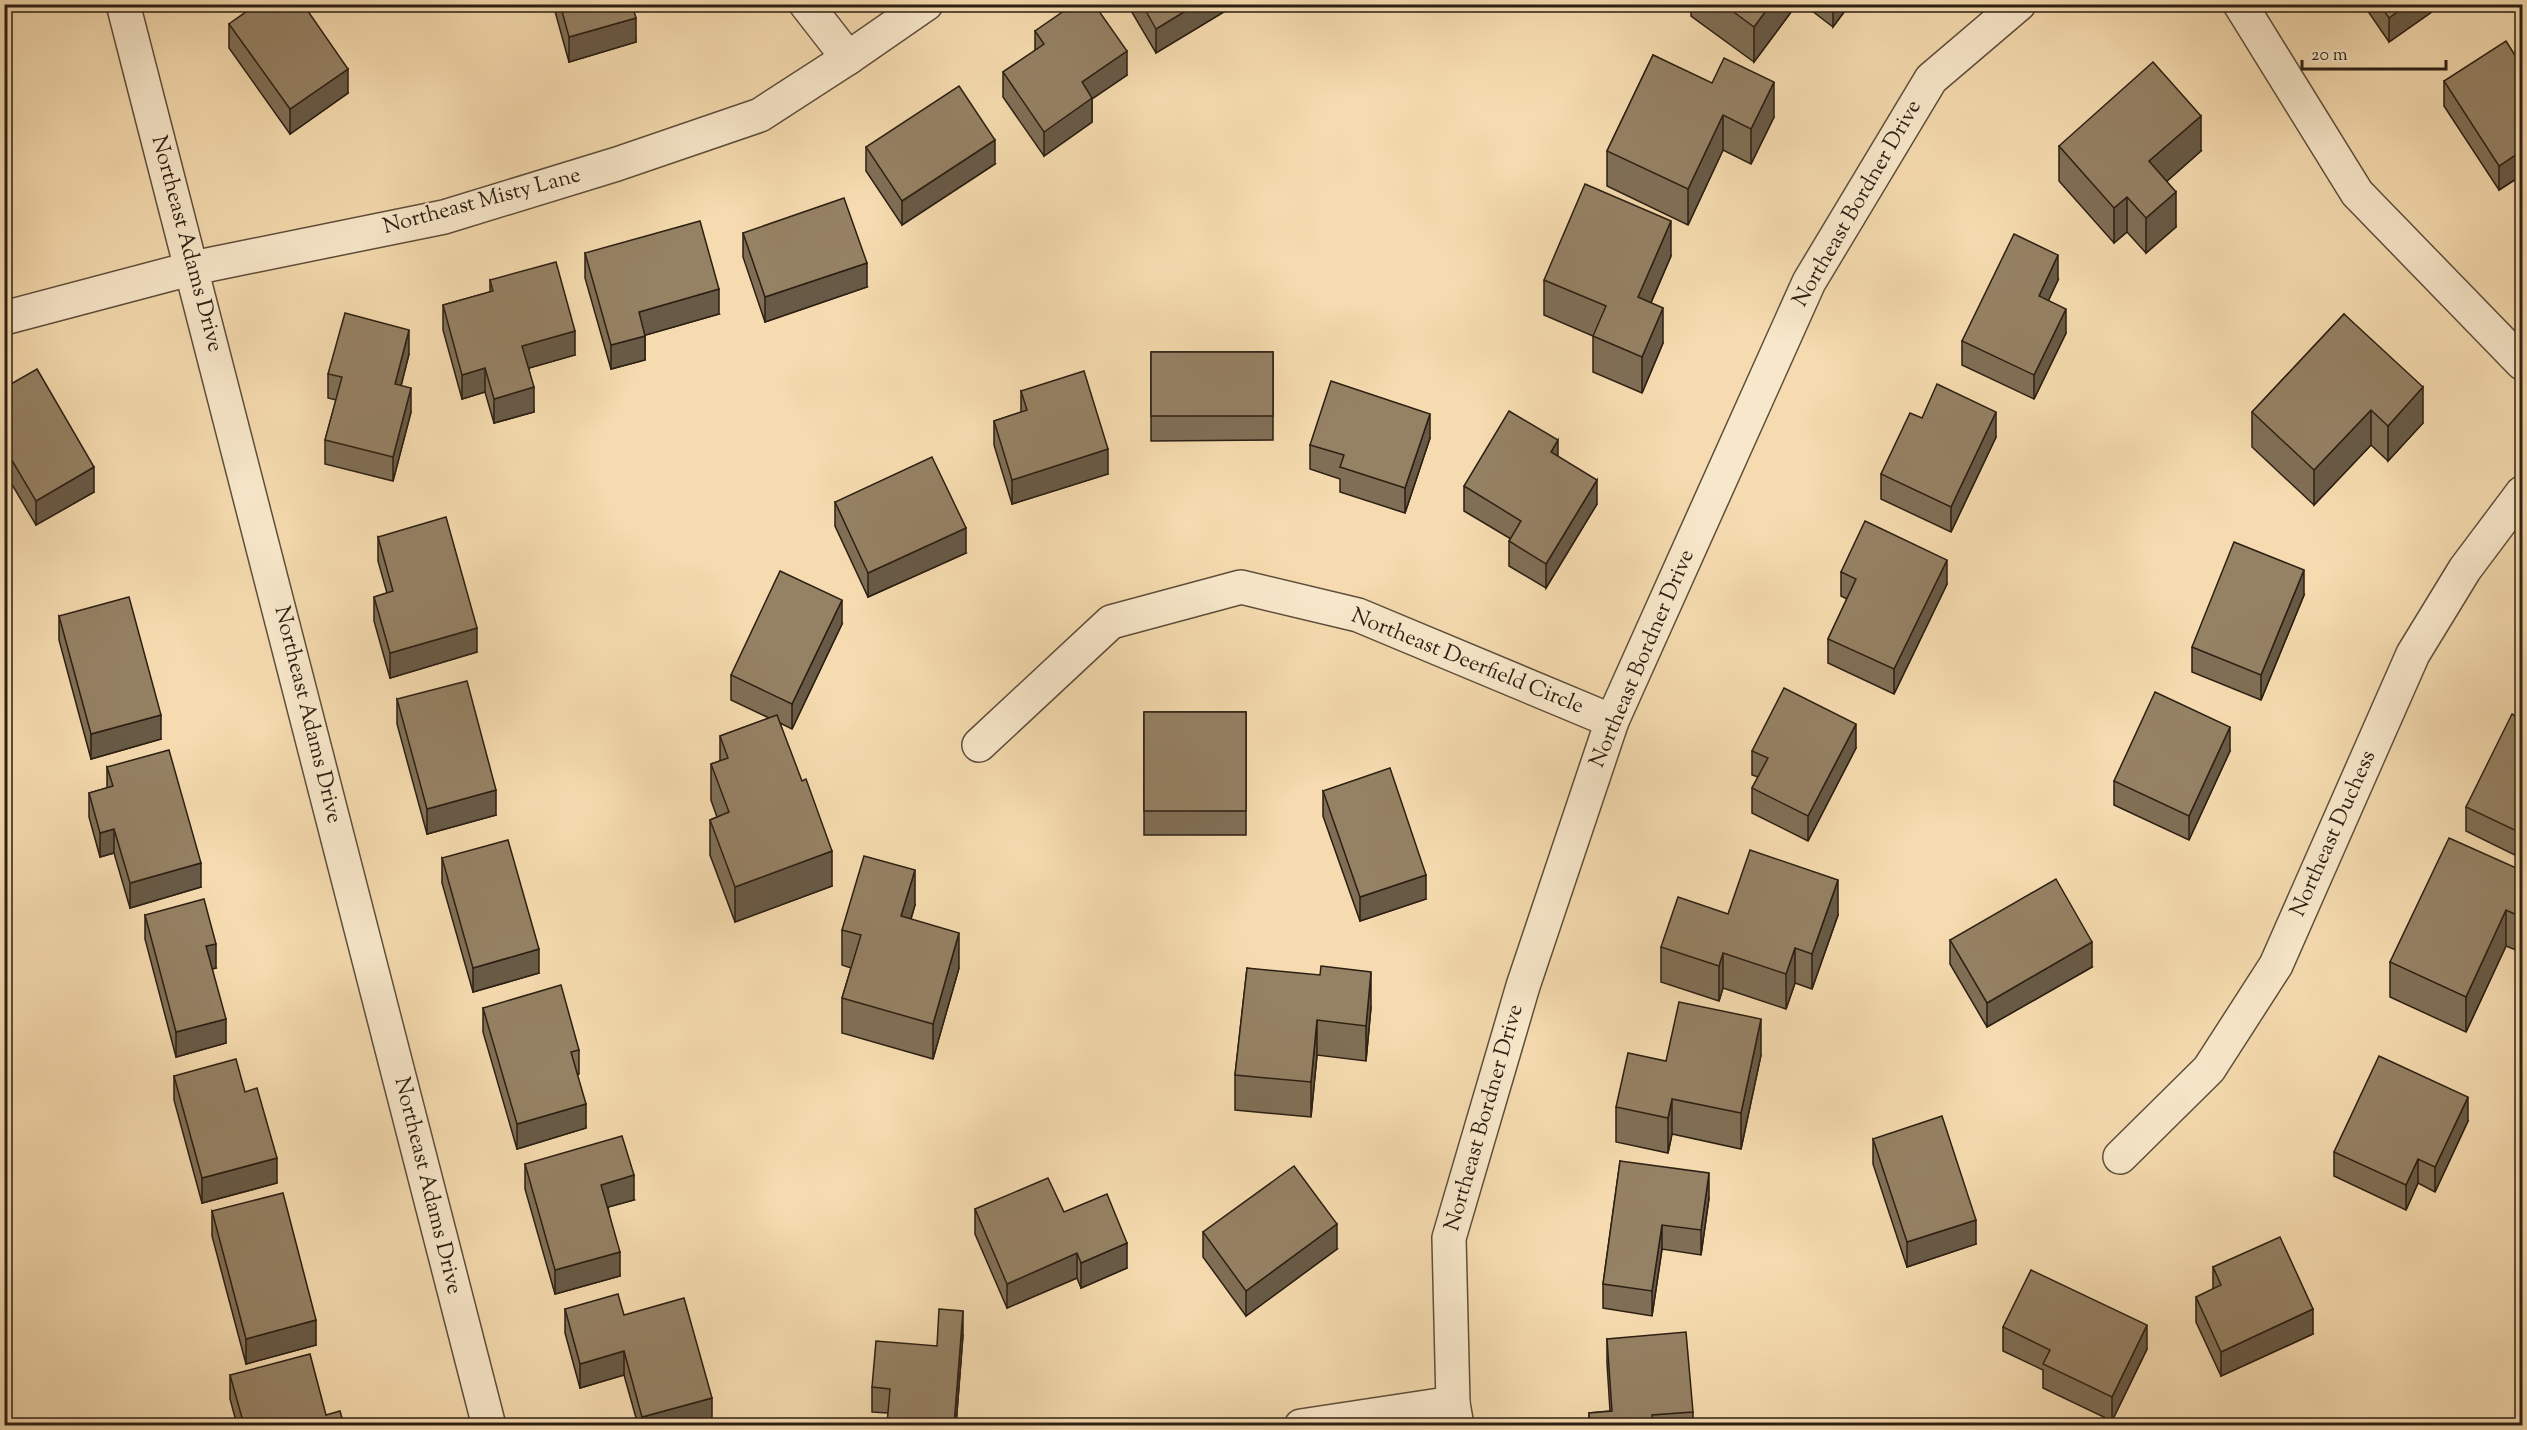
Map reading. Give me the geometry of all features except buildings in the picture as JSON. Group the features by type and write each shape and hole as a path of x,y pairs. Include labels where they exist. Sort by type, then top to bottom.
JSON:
{"street":[{"name":"Northeast Adams Drive","path":"123,4 193,268 489,1425"},
{"path":"806,4 848,58"},
{"name":"Northeast Misty Lane","path":"4,318 193,268 444,217 617,164 760,115 926,4"},
{"name":"Northeast Bordner Drive","path":"1455,1414 1449,1238 1523,986 1612,722 1809,282 1931,79 2019,4"},
{"path":"2240,4 2357,193 2523,363"},
{"name":"Northeast Duchess","path":"2120,1157 2209,1069 2276,965 2413,654 2465,569 2523,493"},
{"name":"Northeast Deerfield Circle","path":"979,745 1111,622 1240,587 1358,615 1612,722"},
{"path":"1301,1425 1455,1414"}]}
